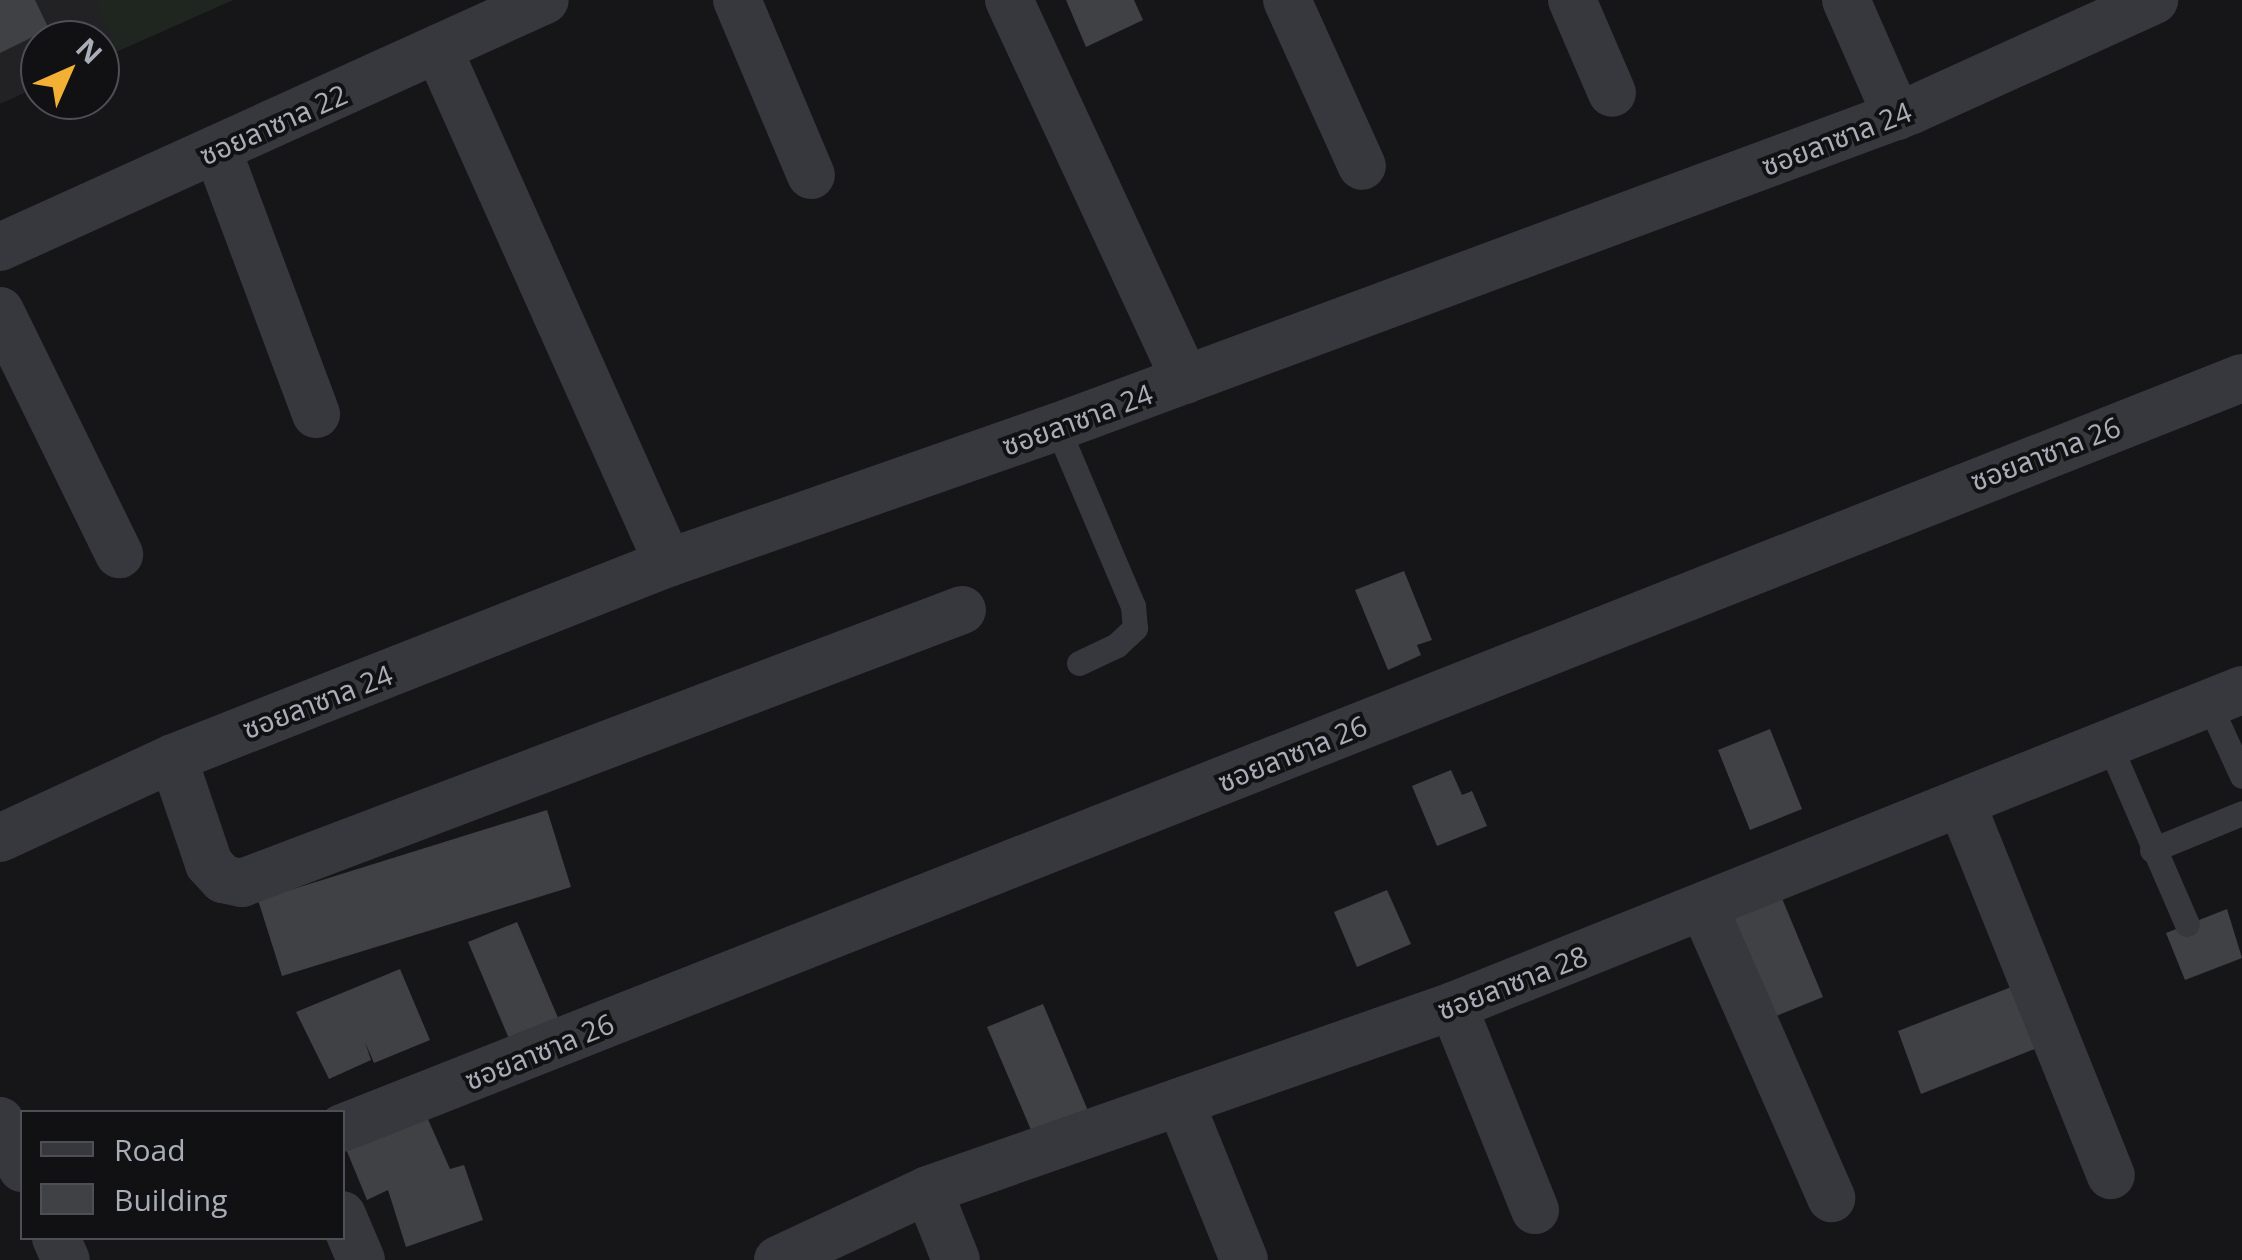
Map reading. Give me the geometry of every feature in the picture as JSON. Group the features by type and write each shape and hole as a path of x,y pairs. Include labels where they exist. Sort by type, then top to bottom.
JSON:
{"street":[{"name":"ซอยลาซาล 22","path":"0,247 545,0"},
{"path":"736,0 811,175"},
{"path":"1010,0 1184,380"},
{"path":"1287,0 1362,166"},
{"path":"1572,0 1612,93"},
{"path":"1846,0 1897,116"},
{"name":"ซอยลาซาล 24","path":"0,838 173,758 668,563 1057,427 1897,116 2154,0"},
{"path":"438,48 668,563"},
{"path":"216,149 316,414"},
{"path":"0,311 120,554"},
{"name":"ซอยลาซาล 26","path":"345,1127 2242,378"},
{"path":"173,758 209,864 223,878 242,884 962,610"},
{"name":"ซอยลาซาล 28","path":"778,1260 928,1190 1453,1006 2226,697"},
{"path":"1962,804 2111,1175"},
{"path":"1704,908 1832,1198"},
{"path":"1453,1006 1535,1210"},
{"path":"1180,1102 1244,1260"},
{"path":"0,1121 20,1164"},
{"path":"928,1190 956,1260"},
{"path":"345,1222 361,1260"}],"lane":[{"path":"1057,427 1132,606 1135,628 1117,645 1079,663"},
{"path":"2226,697 2242,776"},
{"path":"2110,744 2152,850 2187,924"},
{"path":"2152,850 2242,813"}],"shaded area":[{"path":"0,0 233,0 120,50 120,20 20,20 20,95 0,104"},
{"path":"95,0 233,0 120,50 120,20 104,20"}],"building":[{"path":"0,0 35,0 45,20 20,20 20,43 0,53"},
{"path":"1066,0 1134,0 1143,20 1086,47"},
{"path":"1404,571 1432,640 1417,645 1421,655 1388,670 1355,590"},
{"path":"1770,729 1802,809 1750,830 1718,750"},
{"path":"1451,770 1462,795 1472,791 1487,826 1437,846 1412,786"},
{"path":"547,810 571,887 282,976 258,900"},
{"path":"1387,890 1411,944 1357,967 1334,912"},
{"path":"1781,896 1823,997 1774,1017 1732,915"},
{"path":"2227,909 2242,958 2185,980 2166,933"},
{"path":"517,922 559,1020 510,1041 468,942"},
{"path":"400,969 430,1040 374,1063 365,1042 371,1060 329,1079 296,1012"},
{"path":"2014,986 2040,1047 1921,1094 1898,1031"},
{"path":"1043,1004 1089,1113 1034,1137 987,1027"},
{"path":"427,1117 450,1169 464,1165 483,1220 406,1247 388,1190 367,1200 346,1149"}]}
